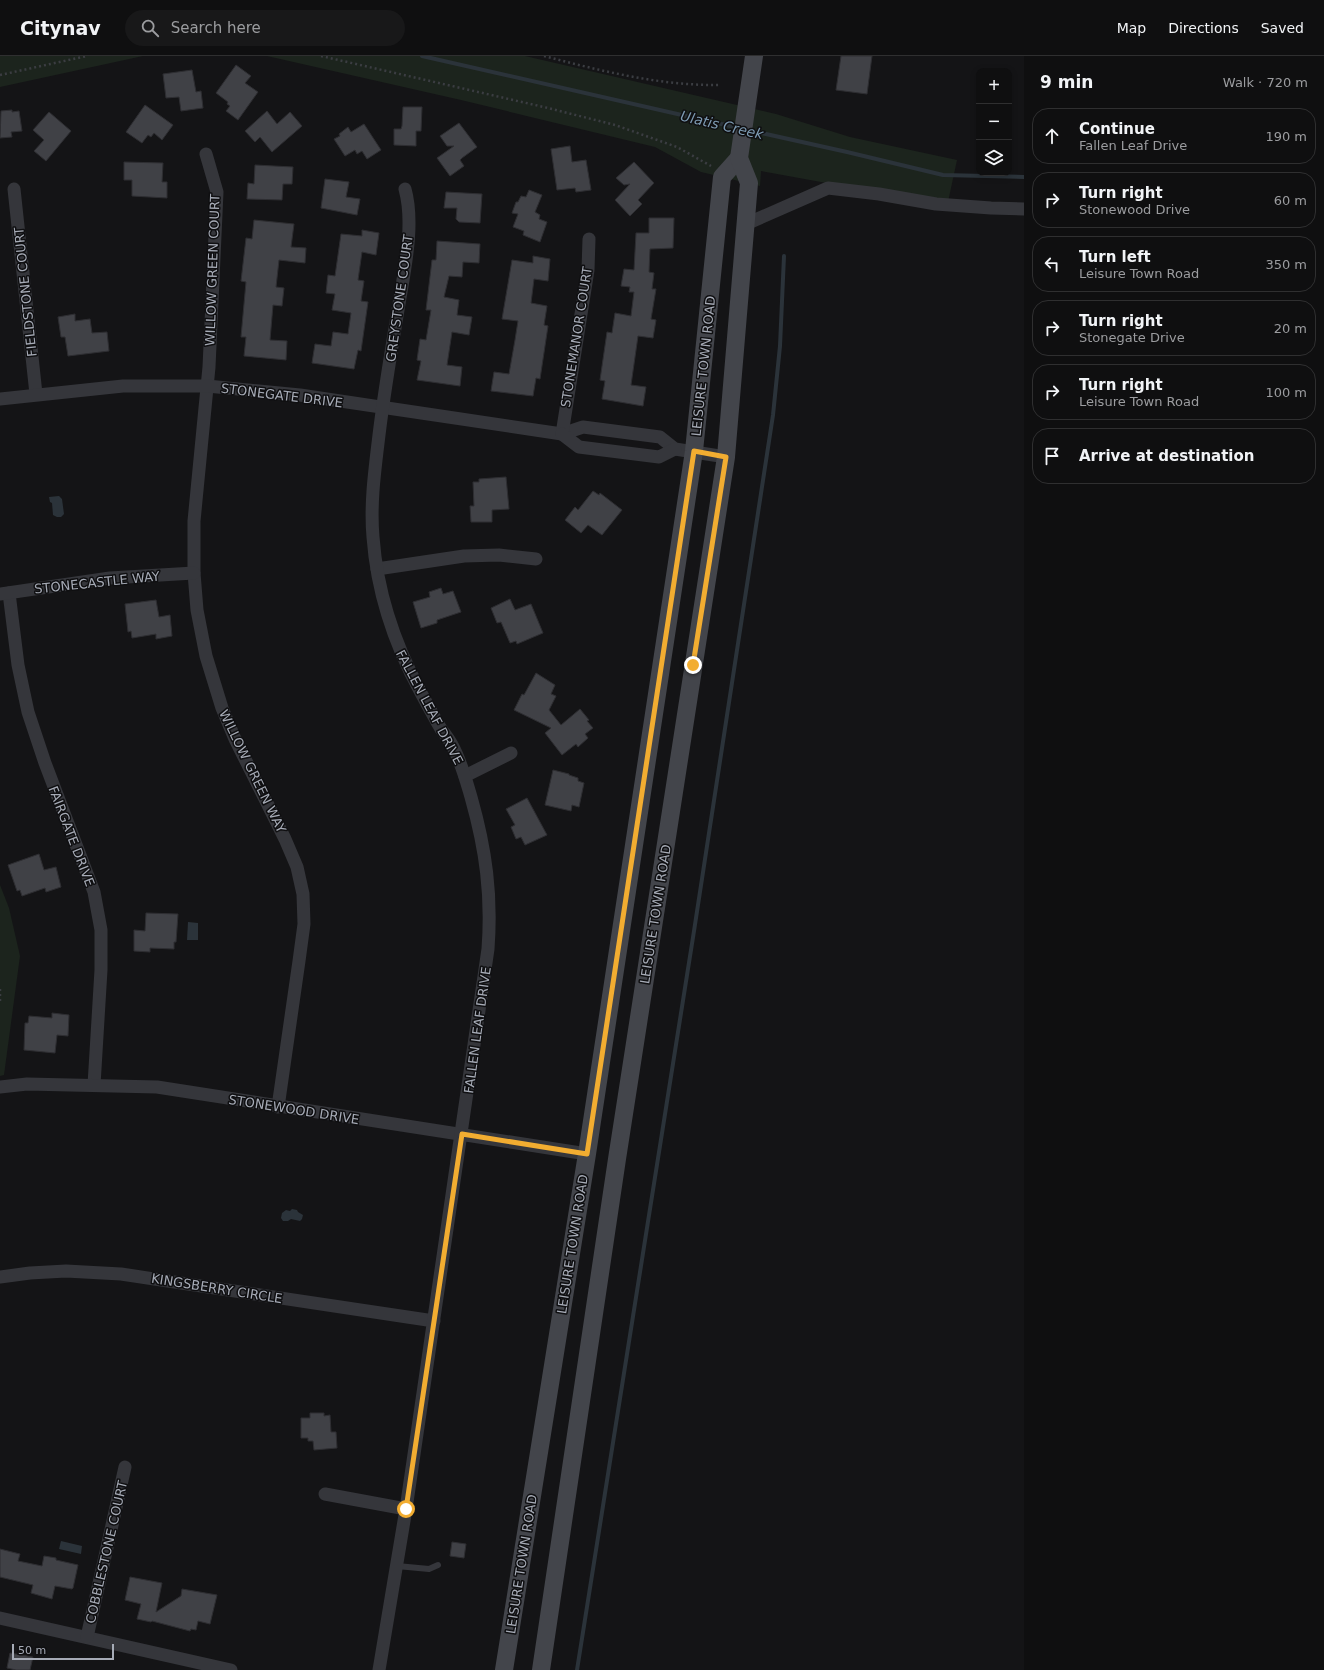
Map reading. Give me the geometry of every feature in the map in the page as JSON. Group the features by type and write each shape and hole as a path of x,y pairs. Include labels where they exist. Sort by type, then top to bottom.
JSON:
{"main road":[{"path":"738,158 754,56"},
{"name":"LEISURE TOWN ROAD","path":"504,1670 587,1154 694,451 722,177 738,158 749,184 726,457 617,1159 540,1670"}],"street":[{"name":"WILLOW GREEN COURT","path":"206,154 217,192 207,386"},
{"path":"746,224 828,188 879,194 936,204 1024,209"},
{"name":"FIELDSTONE COURT","path":"14,189 36,394"},
{"name":"GREYSTONE COURT","path":"382,408 404,274 410,217 409,203 405,189"},
{"name":"STONEMANOR COURT","path":"562,434 588,270 589,240"},
{"name":"STONEGATE DRIVE","path":"0,399 123,386 207,386 300,395 562,434 580,447 659,458 675,449 660,437 583,426 562,434"},
{"name":"WILLOW GREEN WAY","path":"207,386 194,521 194,573 197,610 206,656 222,708 235,739 286,839 297,867 303,894 304,924 300,961 278,1107"},
{"name":"FALLEN LEAF DRIVE","path":"379,1670 406,1509 462,1134 488,949 490,920 487,867 482,838 465,776 453,746 441,728 403,659 391,628 382,595 373,538 372,510 373,478 382,408"},
{"path":"675,449 726,457"},
{"path":"378,570 464,556 500,554 536,559"},
{"name":"STONECASTLE WAY","path":"5,593 110,578 194,573"},
{"name":"FAIRGATE DRIVE","path":"5,593 28,712 45,763 94,892 101,930 101,970 94,1085"},
{"path":"465,776 511,753"},
{"name":"STONEWOOD DRIVE","path":"0,1087 27,1084 157,1087 587,1154"},
{"name":"KINGSBERRY CIRCLE","path":"0,1277 30,1272 66,1271 121,1274 434,1321"},
{"name":"COBBLESTONE COURT","path":"87,1638 125,1467"},
{"path":"325,1494 406,1509"},
{"path":"0,1618 231,1670"}],"lane":[{"path":"396,1566 429,1568 438,1565"}],"path":[{"path":"0,74 87,56"},
{"path":"321,56 548,108 615,125 677,147 712,168"},
{"path":"544,56 595,69 692,86 721,85"},
{"path":"0,990 0,1002"}],"shaded area":[{"path":"0,56 143,56 0,87"},
{"path":"267,56 525,56 776,114 850,137 957,160 948,202 887,194 761,171 760,186 701,172 655,147 461,100"},
{"path":"59,496 62,499 64,514 61,517 57,517 53,515 52,503 50,502 49,497"},
{"path":"0,885 9,908 20,956 4,1075 0,1076"},
{"path":"188,922 198,923 198,940 187,940"},
{"path":"292,1209 297,1210 303,1215 302,1219 300,1221 291,1219 288,1221 283,1221 281,1218 282,1213 286,1210 290,1211"},
{"path":"61,1541 82,1546 81,1554 59,1549"}],"building":[{"path":"841,56 872,56 867,94 836,90"},
{"path":"236,65 251,76 245,83 258,92 238,120 226,111 230,106 227,104 228,102 216,93"},
{"path":"192,70 196,92 201,91 203,108 181,111 179,97 166,98 163,74"},
{"path":"145,105 173,125 162,140 154,133 151,137 148,135 142,143 126,132"},
{"path":"403,107 422,107 421,131 416,131 416,146 394,145 394,129 401,129"},
{"path":"12,110 12,112 19,111 22,131 11,132 12,137 0,138 1,111"},
{"path":"267,111 277,124 290,112 302,126 272,152 260,137 255,142 245,131"},
{"path":"49,112 71,131 46,161 34,151 44,140 33,130"},
{"path":"459,123 477,147 460,160 464,166 450,176 437,158 454,146 447,146 440,136"},
{"path":"364,124 381,150 367,159 362,151 357,154 355,150 345,156 334,139 340,136 339,134 348,127 351,132"},
{"path":"570,146 572,162 586,160 591,190 576,192 575,188 557,190 551,149"},
{"path":"124,162 163,163 162,182 167,182 167,198 132,196 132,180 124,180"},
{"path":"634,162 654,183 638,200 642,204 630,216 615,200 630,184 624,185 616,178"},
{"path":"255,165 293,167 292,184 283,184 282,200 247,199 248,183 254,184"},
{"path":"325,179 349,182 346,197 360,199 357,215 321,208"},
{"path":"529,190 542,195 535,212 540,215 539,219 547,222 540,242 523,235 524,231 513,227 518,214 512,213 516,202 518,202 521,196 526,197"},
{"path":"446,192 482,194 480,223 459,222 456,219 457,208 444,208"},
{"path":"649,218 674,218 673,248 650,249 649,272 654,273 652,289 656,289 651,319 656,320 653,338 638,336 631,385 646,387 643,406 602,399 605,381 600,380 607,332 612,333 615,313 631,316 634,292 629,292 630,287 621,286 624,269 634,270 636,233 649,233"},
{"path":"254,220 294,224 291,247 306,248 305,263 279,260 276,287 284,288 282,306 273,305 270,340 287,341 286,360 244,356 246,337 241,337 246,282 241,281 246,238 252,239"},
{"path":"362,230 379,233 376,255 362,252 358,280 364,281 361,301 368,302 361,351 358,350 354,369 312,363 315,344 331,346 333,332 348,334 351,313 332,310 335,294 326,293 328,275 335,276 341,234 362,236"},
{"path":"437,241 480,244 479,263 463,262 462,277 449,276 444,297 459,300 457,315 472,317 469,335 452,332 447,365 462,367 460,386 417,380 421,361 417,360 420,339 426,340 431,310 426,310 432,260 436,260"},
{"path":"533,256 550,259 548,281 534,279 531,303 547,306 544,325 548,326 540,379 536,378 533,396 491,391 494,372 509,374 515,340 518,321 502,319 512,260 533,263"},
{"path":"75,314 75,321 90,319 92,333 107,332 109,351 68,356 65,337 61,337 58,317"},
{"path":"506,477 509,509 492,510 492,522 471,522 470,506 474,506 473,482 479,482 479,479"},
{"path":"593,491 599,495 600,493 622,510 602,535 588,525 581,533 565,520 575,507 578,510"},
{"path":"441,588 443,594 453,591 461,612 437,620 437,623 421,628 413,602 430,597 429,592"},
{"path":"510,599 515,610 531,604 543,633 517,644 516,641 510,643 501,622 497,623 491,608"},
{"path":"156,600 159,617 170,615 172,636 156,639 156,634 132,638 131,631 128,632 125,604"},
{"path":"536,673 555,685 551,694 556,696 549,710 561,725 580,709 589,720 587,721 593,728 585,734 588,738 578,747 576,744 562,755 545,733 551,728 514,710 522,694 524,695"},
{"path":"553,770 569,774 578,778 578,781 584,783 579,807 572,805 571,811 545,805"},
{"path":"527,798 547,835 525,845 521,837 516,839 511,827 515,825 506,809"},
{"path":"39,854 44,870 56,867 61,887 46,892 45,888 22,896 20,890 17,891 8,865"},
{"path":"146,913 178,914 174,949 150,948 150,952 134,951 134,930 145,931"},
{"path":"52,1013 69,1015 68,1036 57,1035 55,1053 24,1050 25,1023 28,1023 29,1016 52,1018"},
{"path":"310,1413 324,1413 324,1416 330,1415 331,1432 336,1432 337,1448 314,1450 313,1441 308,1441 308,1438 301,1438 301,1418 310,1418"},
{"path":"452,1542 466,1544 464,1558 450,1556"},
{"path":"0,1549 20,1554 18,1561 42,1566 44,1556 78,1565 73,1588 55,1586 52,1599 31,1593 33,1585 0,1577"},
{"path":"130,1577 162,1583 156,1612 181,1596 182,1589 217,1595 210,1624 198,1621 196,1630 191,1629 190,1631 152,1621 137,1619 141,1604 125,1600"},
{"path":"10,1653 33,1657 30,1670 16,1670 7,1668"}],"waterway":[{"name":"Ulatis Creek","path":"422,56 739,128"},
{"name":"Ulatis Creek","path":"748,130 943,175 1024,177"},
{"path":"577,1670 694,931 773,415 780,346 784,256"}],"route":[{"path":"406,1509 462,1134 587,1154 694,451 726,457 693,665"}]}
